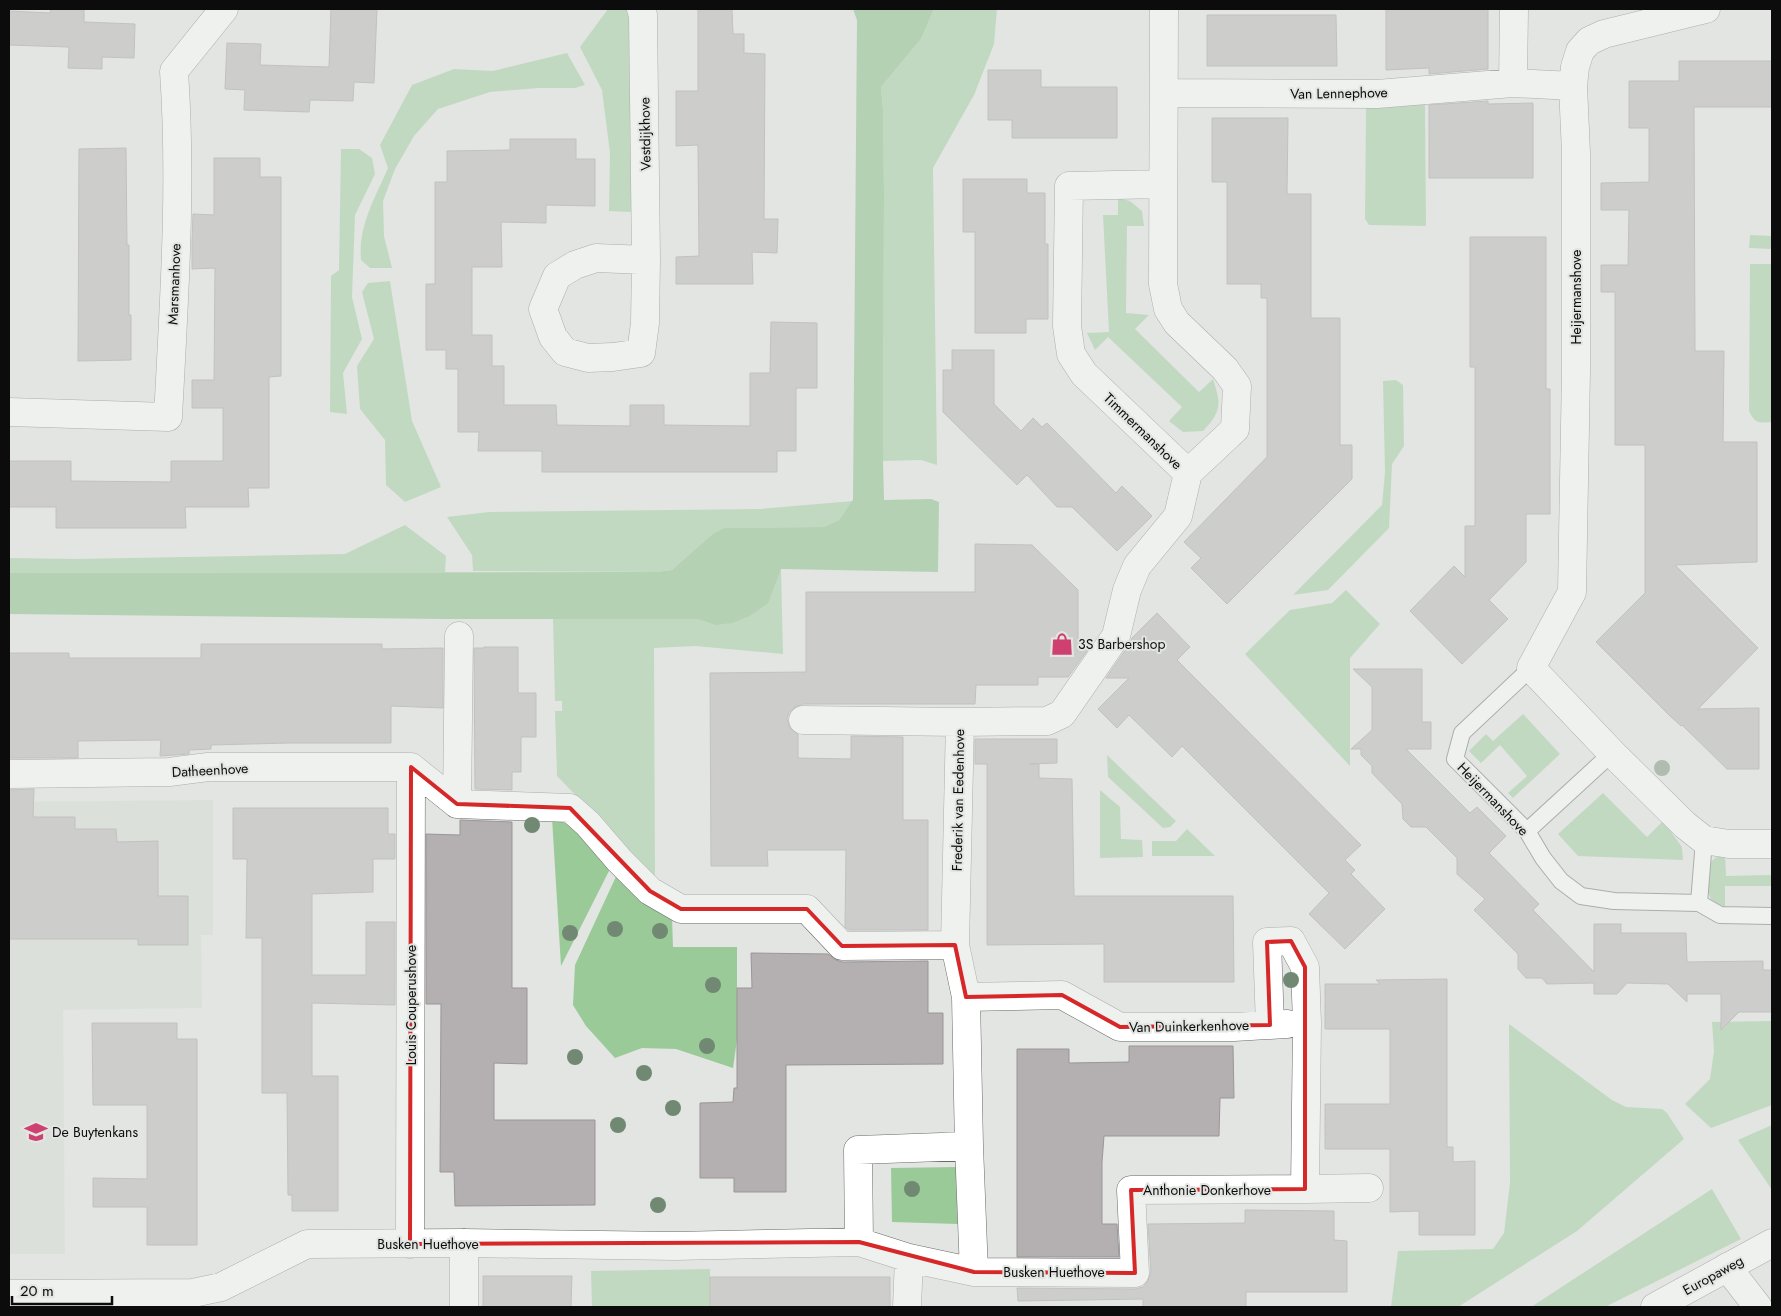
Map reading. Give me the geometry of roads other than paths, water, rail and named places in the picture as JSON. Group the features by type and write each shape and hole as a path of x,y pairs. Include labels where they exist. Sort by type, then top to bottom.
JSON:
{"street":[{"name":"Marsmanhove","path":"9,412 168,417 173,321 178,129 174,71 224,9"},
{"name":"Vestdijkhove","path":"641,9 643,15 646,260 645,323 641,353 588,358 565,352 553,337 543,309 557,276 575,265 596,258 646,260"},
{"name":"Timmermanshove","path":"1163,184 1069,186 1067,326 1071,354 1084,374 1188,474 1235,429 1237,386 1225,369 1177,322 1168,308 1163,284 1164,9"},
{"path":"1513,84 1514,9"},
{"name":"Heijermanshove","path":"1531,668 1572,592 1576,371 1576,162 1573,86 1575,67 1580,51 1589,41 1604,34 1706,9"},
{"name":"Van Lennephove","path":"1164,93 1377,94 1513,84 1573,86"},
{"path":"960,722 1047,721 1062,714 1116,636 1124,609 1126,590 1137,566 1178,516 1188,474"},
{"path":"457,804 459,636"},
{"path":"1531,668 1612,753 1685,825 1704,840 1729,844 1772,844"},
{"name":"Frederik van Eedenhove","path":"803,720 960,722 955,945 966,997"},
{"name":"Datheenhove","path":"9,774 169,772 208,767 411,767"},
{"path":"411,767 457,804 570,808 588,824 619,860 650,891 681,909 807,909 842,946 955,945"},
{"name":"Louis Couperushove","path":"410,1244 411,767"},
{"name":"Van Duinkerkenhove","path":"1270,1025 1267,942 1291,941 1305,967 1307,1023 1306,1189"},
{"name":"Van Duinkerkenhove","path":"966,997 1062,995 1120,1027 1234,1027 1307,1023"},
{"path":"966,997 974,1272"},
{"path":"859,1242 858,1150 969,1146"},
{"path":"1306,1189 1369,1188"},
{"name":"Anthonie Donkerhove","path":"1135,1273 1131,1190 1306,1189"},
{"name":"Busken Huethove","path":"16,1298 193,1292 221,1287 307,1244 464,1243 684,1246 859,1242 908,1258 974,1272 1135,1273"},
{"path":"464,1243 464,1307"},
{"name":"Europaweg","path":"1655,1307 1772,1244"},
{"path":"907,1307 908,1258"},
{"path":"1727,1267 1733,1307"},
{"path":"1727,1267 1758,1307"}],"lane":[{"name":"Heijermanshove","path":"1531,668 1462,733 1455,758 1527,831 1543,858 1561,881 1581,896 1614,901 1699,903 1720,915 1772,916"},
{"path":"1527,831 1612,753"},
{"path":"1699,903 1704,840"}],"place":[{"name":"3S Barbershop","path":"1062,644"},
{"name":"De Buytenkans","path":"36,1132"}]}
